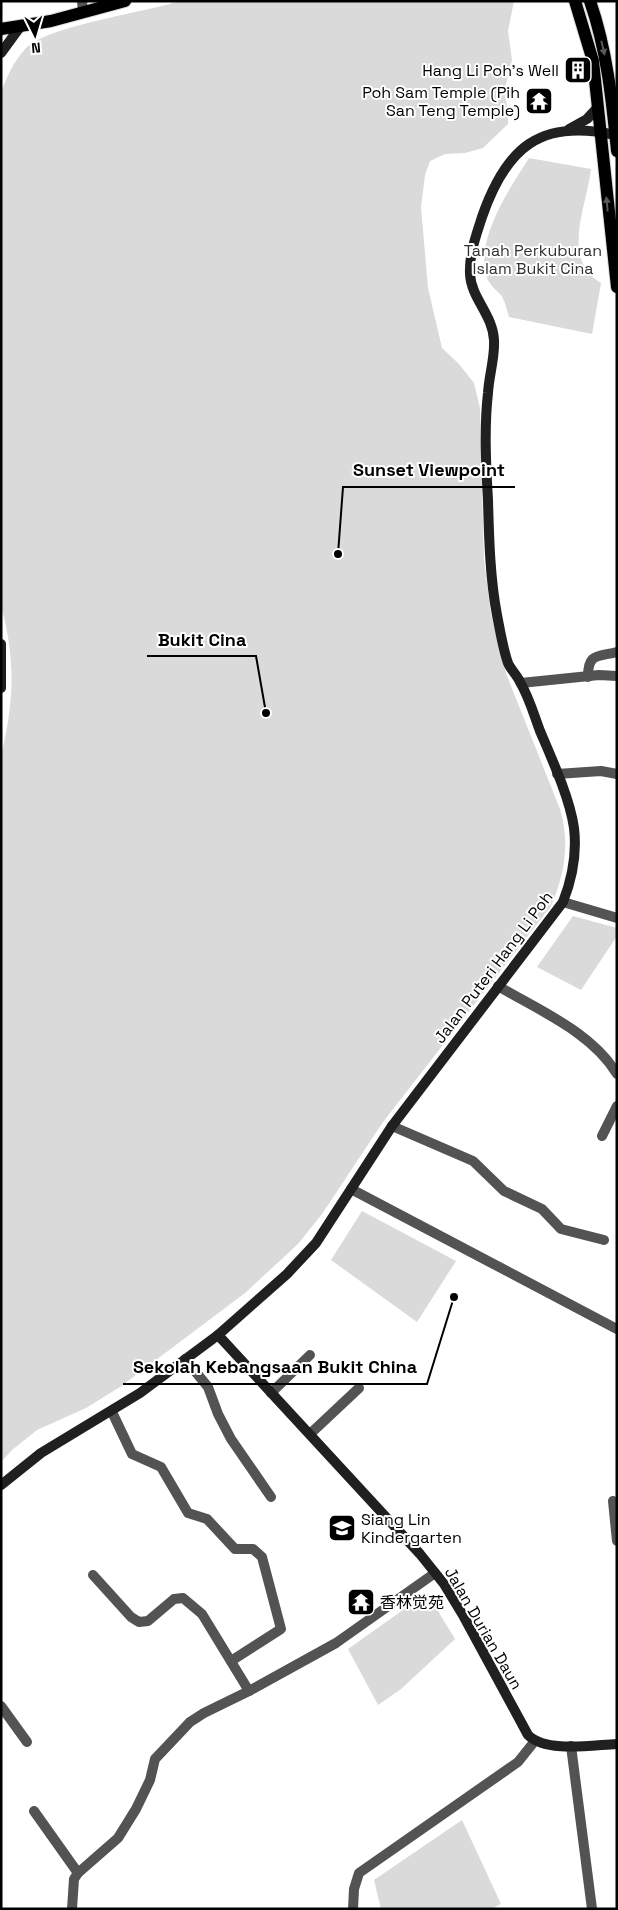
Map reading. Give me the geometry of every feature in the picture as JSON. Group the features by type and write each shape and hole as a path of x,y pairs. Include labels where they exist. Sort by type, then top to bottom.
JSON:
{"main road":[{"path":"1,29 20,27 82,7 125,1"},
{"path":"575,1 593,61 617,287"},
{"path":"590,1 600,34 609,77 617,150"},
{"path":"1,53 20,27"},
{"path":"568,130 587,119 598,107"},
{"name":"Jalan Puteri Hang Li Poh","path":"1,1485 41,1453 112,1412 218,1335 303,1259 392,1126 563,902 570,884 575,851 574,827 557,774 521,683 508,664 497,614 489,536 486,468 488,393 494,354 494,338 488,316 471,280 470,264 471,253 485,210 511,160 535,139 568,130 600,131 616,135"},
{"path":"1,644 1,688"},
{"name":"Jalan Durian Daun","path":"218,1335 435,1573 464,1617 524,1728 534,1742"},
{"path":"534,1742 551,1746 617,1744"}],"street":[{"path":"588,677 588,664 592,658 617,652"},
{"path":"521,683 588,677 599,674 617,676"},
{"path":"557,774 601,771 617,774"},
{"path":"563,902 617,918"},
{"path":"498,986 588,1041 609,1062 617,1074"},
{"path":"602,1136 617,1106"},
{"path":"392,1126 473,1161 504,1191 542,1209 561,1229 604,1240"},
{"path":"351,1188 617,1329"},
{"path":"272,1393 310,1355"},
{"path":"185,1359 208,1387 218,1414 231,1439 271,1497"},
{"path":"310,1434 359,1388"},
{"path":"112,1412 132,1454 161,1466 188,1513 207,1519 235,1549 253,1549 262,1557 281,1629 231,1661"},
{"path":"614,1501 617,1540"},
{"path":"72,1909 74,1879 78,1873 118,1838 150,1780 155,1759 190,1722 204,1712 249,1691 336,1643 435,1573"},
{"path":"92,1575 131,1617 139,1622 148,1621 174,1599 183,1598 202,1614 249,1691"},
{"path":"1,1706 27,1742"},
{"path":"353,1909 354,1889 359,1873 518,1762 534,1742"},
{"path":"570,1746 592,1909"},
{"path":"34,1811 78,1873"}],"green space":[{"path":"179,1 514,1 508,31 512,60 504,92 508,110 508,124 483,148 465,153 445,154 430,161 425,175 421,207 428,288 442,348 459,364 474,383 480,408 484,560 491,614 507,676 560,809 565,834 563,870 551,906 383,1122 322,1214 298,1244 245,1293 120,1387 86,1408 37,1430 12,1450 1,1462 1,757 9,717 12,681 9,644 1,605 1,94 8,75 18,58 26,48 38,40 76,26"},
{"name":"Tanah Perkuburan Islam Bukit Cina","path":"529,158 591,169 579,231 579,246 582,260 589,273 601,283 592,334 509,317 501,295 488,280 484,265 489,233 503,200"},
{"path":"573,916 617,928 617,936 581,990 537,967"},
{"path":"362,1211 456,1261 417,1322 331,1260"},
{"path":"427,1593 455,1639 401,1689 378,1705 348,1649"},
{"path":"462,1820 501,1904 491,1909 381,1909 374,1880"}],"place":[{"name":"Hang Li Poh's Well","path":"578,70"},
{"name":"Poh Sam Temple (Pih San Teng Temple)","path":"539,101"},
{"name":"Sunset Viewpoint","path":"338,554"},
{"name":"Bukit Cina","path":"266,713"},
{"name":"Sekolah Kebangsaan Bukit China","path":"454,1297"},
{"name":"Siang Lin Kindergarten","path":"342,1528"},
{"name":"香林觉苑","path":"361,1602"}]}
